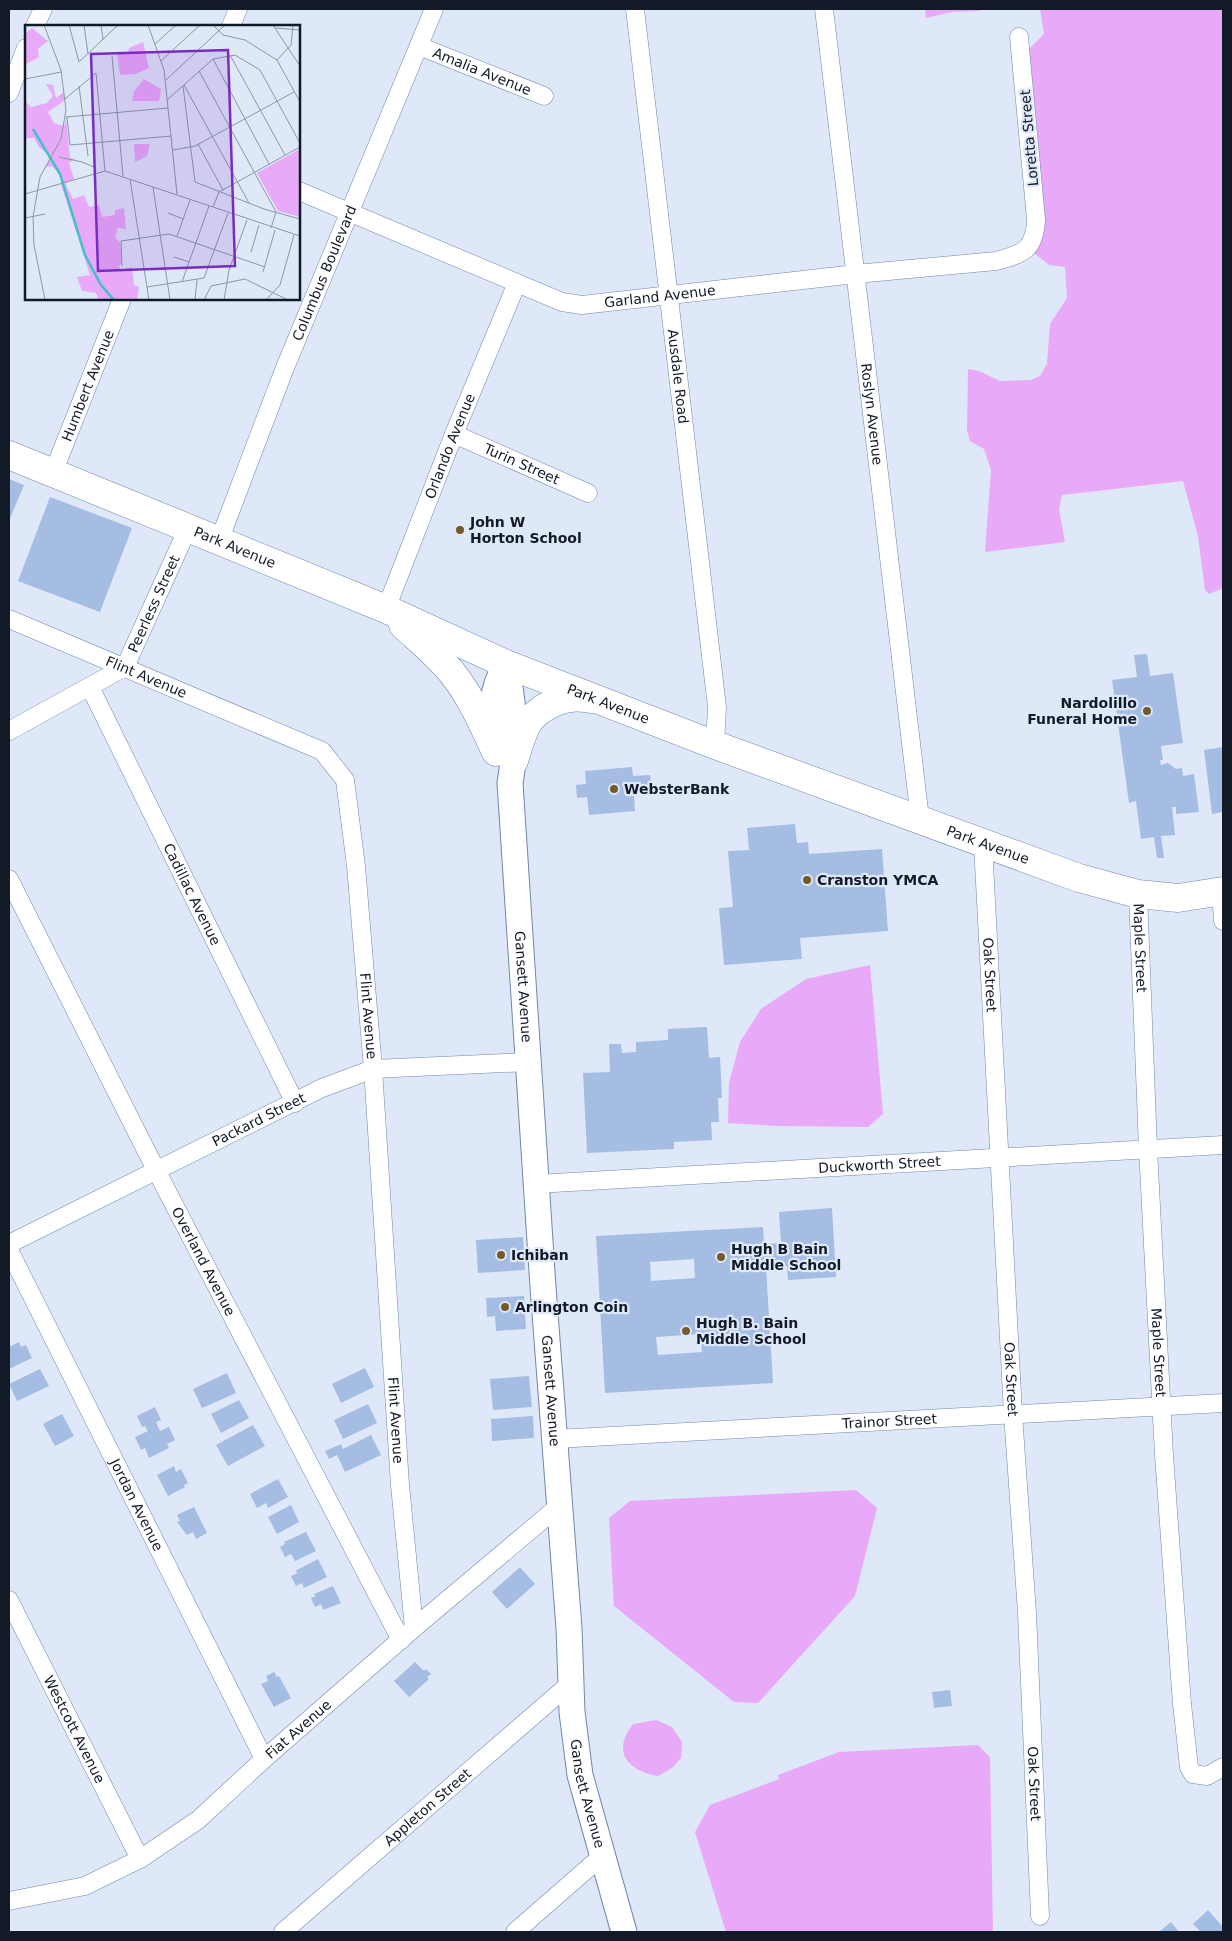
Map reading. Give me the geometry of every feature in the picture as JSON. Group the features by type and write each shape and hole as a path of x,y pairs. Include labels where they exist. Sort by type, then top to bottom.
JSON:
{"main road":[{"name":"Park Avenue","path":"9,455 386,609 506,664 715,745 920,819 983,844 1079,878 1138,894 1178,898 1222,892"},
{"path":"386,609 442,660 454,674 507,765"},
{"name":"Gansett Avenue","path":"506,664 513,704 507,765 572,1682 572,1712 580,1775 624,1932"},
{"path":"507,765 530,720 539,712 554,702 572,697 599,700"}],"street":[{"path":"35,25 43,9"},
{"path":"232,25 238,9"},
{"name":"Columbus Boulevard","path":"219,541 284,370 351,213 434,9"},
{"name":"Ausdale Road","path":"635,9 667,295 717,706 715,745"},
{"name":"Roslyn Avenue","path":"824,9 920,819"},
{"name":"Loretta Street","path":"1019,37 1036,219 1034,239"},
{"name":"Amalia Avenue","path":"419,46 544,96"},
{"path":"9,93 25,51"},
{"name":"Garland Avenue","path":"300,192 562,302 582,305 856,274 996,261 1018,255 1028,248 1034,239"},
{"name":"Orlando Avenue","path":"386,609 454,434 517,283"},
{"name":"Humbert Avenue","path":"53,473 122,300"},
{"name":"Turin Street","path":"454,434 588,492"},
{"name":"Peerless Street","path":"9,731 125,667 188,528"},
{"name":"Flint Avenue","path":"9,619 322,751 345,780 356,866 399,1465 414,1628"},
{"name":"Cadillac Avenue","path":"90,687 295,1103"},
{"name":"Oak Street","path":"983,844 1013,1414 1027,1613 1040,1916"},
{"name":"Overland Avenue","path":"9,879 156,1170 401,1640"},
{"path":"1222,892 1223,921"},
{"name":"Maple Street","path":"1138,894 1148,1149 1164,1455 1180,1684 1189,1767 1193,1774 1207,1776 1223,1767"},
{"name":"Packard Street","path":"9,1244 322,1088 372,1069 528,1062"},
{"name":"Duckworth Street","path":"536,1184 1223,1145"},
{"name":"Jordan Avenue","path":"9,1250 264,1759"},
{"name":"Trainor Street","path":"555,1439 1223,1403"},
{"name":"Fiat Avenue","path":"9,1901 85,1886 140,1859 198,1820 264,1759 414,1628 559,1506"},
{"name":"Westcott Avenue","path":"9,1600 140,1859"},
{"name":"Appleton Street","path":"283,1932 572,1682"},
{"path":"515,1932 602,1856"}],"shaded area":[{"path":"925,9 982,9 980,11 952,12 926,18"},
{"path":"1040,9 1223,9 1223,588 1209,594 1205,590 1198,536 1183,481 1062,495 1059,509 1065,542 985,552 991,470 984,449 970,441 967,430 968,369 979,371 1000,381 1031,380 1040,376 1047,364 1050,324 1067,298 1065,267 1049,265 1028,248 1035,236 1019,59 1044,34"},
{"path":"870,965 883,1114 868,1127 778,1126 728,1123 729,1083 740,1042 761,1009 806,979"},
{"path":"856,1490 877,1508 855,1596 758,1703 734,1702 614,1606 609,1518 630,1501"},
{"path":"656,1720 672,1727 682,1742 681,1758 672,1768 658,1776 638,1770 631,1765 623,1751 623,1743 633,1724"},
{"path":"978,1745 990,1757 993,1932 726,1932 695,1832 710,1805 779,1779 778,1775 839,1752"}],"building":[{"path":"9,479 24,485 9,521"},
{"path":"50,497 132,528 100,612 18,581"},
{"name":"Nardolillo Funeral Home","path":"1147,654 1150,676 1173,673 1183,743 1161,746 1163,760 1160,760 1161,765 1168,763 1176,769 1182,768 1183,776 1194,774 1199,812 1176,814 1176,807 1172,807 1175,835 1161,836 1164,858 1157,858 1154,837 1141,839 1136,801 1129,803 1112,680 1137,677 1134,655"},
{"path":"1223,747 1223,812 1212,814 1204,750"},
{"name":"WebsterBank","path":"632,767 633,776 650,775 652,794 634,795 635,811 589,815 587,797 577,798 576,785 586,784 585,771"},
{"name":"Cranston YMCA","path":"795,824 797,843 808,842 809,854 882,849 888,931 800,938 802,959 724,965 719,908 733,907 728,851 749,850 747,828"},
{"path":"707,1027 709,1058 720,1057 722,1098 718,1098 719,1122 711,1122 712,1140 674,1142 674,1149 587,1153 583,1073 610,1072 609,1044 621,1044 622,1053 636,1052 636,1042 668,1040 668,1029"},
{"name":"Hugh B. Bain Middle School","path":"832,1208 836,1277 788,1280 787,1266 766,1267 773,1383 605,1393 596,1236 763,1227 764,1244 781,1243 779,1212","holes":["694,1259 695,1278 651,1281 650,1262","700,1334 702,1352 658,1355 656,1337"]},
{"name":"Ichiban","path":"523,1237 525,1270 478,1273 476,1240"},
{"name":"Arlington Coin","path":"524,1296 526,1329 496,1331 495,1316 487,1317 486,1298"},
{"path":"19,1342 21,1347 26,1345 32,1358 9,1369 9,1347"},
{"path":"365,1368 374,1387 341,1403 332,1384"},
{"path":"40,1369 49,1386 17,1401 9,1384"},
{"path":"227,1373 236,1393 202,1408 193,1389"},
{"path":"529,1376 532,1407 493,1410 490,1379"},
{"path":"239,1400 249,1418 221,1433 211,1414"},
{"path":"368,1404 377,1423 343,1439 334,1420"},
{"path":"155,1407 161,1420 156,1422 160,1431 169,1427 175,1440 167,1444 169,1448 149,1458 145,1448 141,1450 135,1437 148,1431 145,1426 142,1427 137,1416"},
{"path":"62,1414 74,1436 55,1446 43,1424"},
{"path":"533,1416 534,1438 492,1441 491,1419"},
{"path":"253,1425 265,1446 228,1466 216,1445"},
{"path":"371,1435 381,1455 345,1472 337,1455 329,1459 325,1451 341,1444 343,1449"},
{"path":"174,1466 176,1472 181,1469 188,1483 184,1485 185,1487 168,1496 157,1475"},
{"path":"278,1479 288,1497 268,1508 266,1503 257,1508 250,1494"},
{"path":"291,1505 299,1522 277,1534 268,1517"},
{"path":"194,1507 207,1533 196,1539 193,1532 187,1535 177,1522 180,1521 177,1515"},
{"path":"306,1532 316,1551 295,1561 291,1554 285,1557 280,1547 285,1544 284,1542"},
{"path":"318,1559 327,1577 304,1588 302,1583 296,1586 291,1576 298,1573 295,1571"},
{"path":"520,1567 535,1584 507,1609 492,1592"},
{"path":"333,1586 341,1603 323,1610 321,1604 315,1607 311,1598 316,1596 314,1594"},
{"path":"415,1662 424,1671 426,1669 431,1674 427,1677 429,1679 409,1697 394,1681"},
{"path":"274,1672 277,1677 279,1676 291,1698 274,1707 261,1684 268,1681 266,1676"},
{"path":"950,1690 952,1706 934,1708 932,1692"},
{"path":"1208,1910 1223,1927 1223,1932 1201,1932 1193,1924"},
{"path":"1171,1922 1179,1932 1159,1932"}],"place":[{"name":"John W Horton School","path":"460,530"},
{"name":"Nardolillo Funeral Home","path":"1147,711"},
{"name":"WebsterBank","path":"614,789"},
{"name":"Cranston YMCA","path":"807,880"},
{"name":"Ichiban","path":"501,1255"},
{"name":"Hugh B Bain Middle School","path":"721,1257"},
{"name":"Arlington Coin","path":"505,1307"},
{"name":"Hugh B. Bain Middle School","path":"686,1331"}]}
